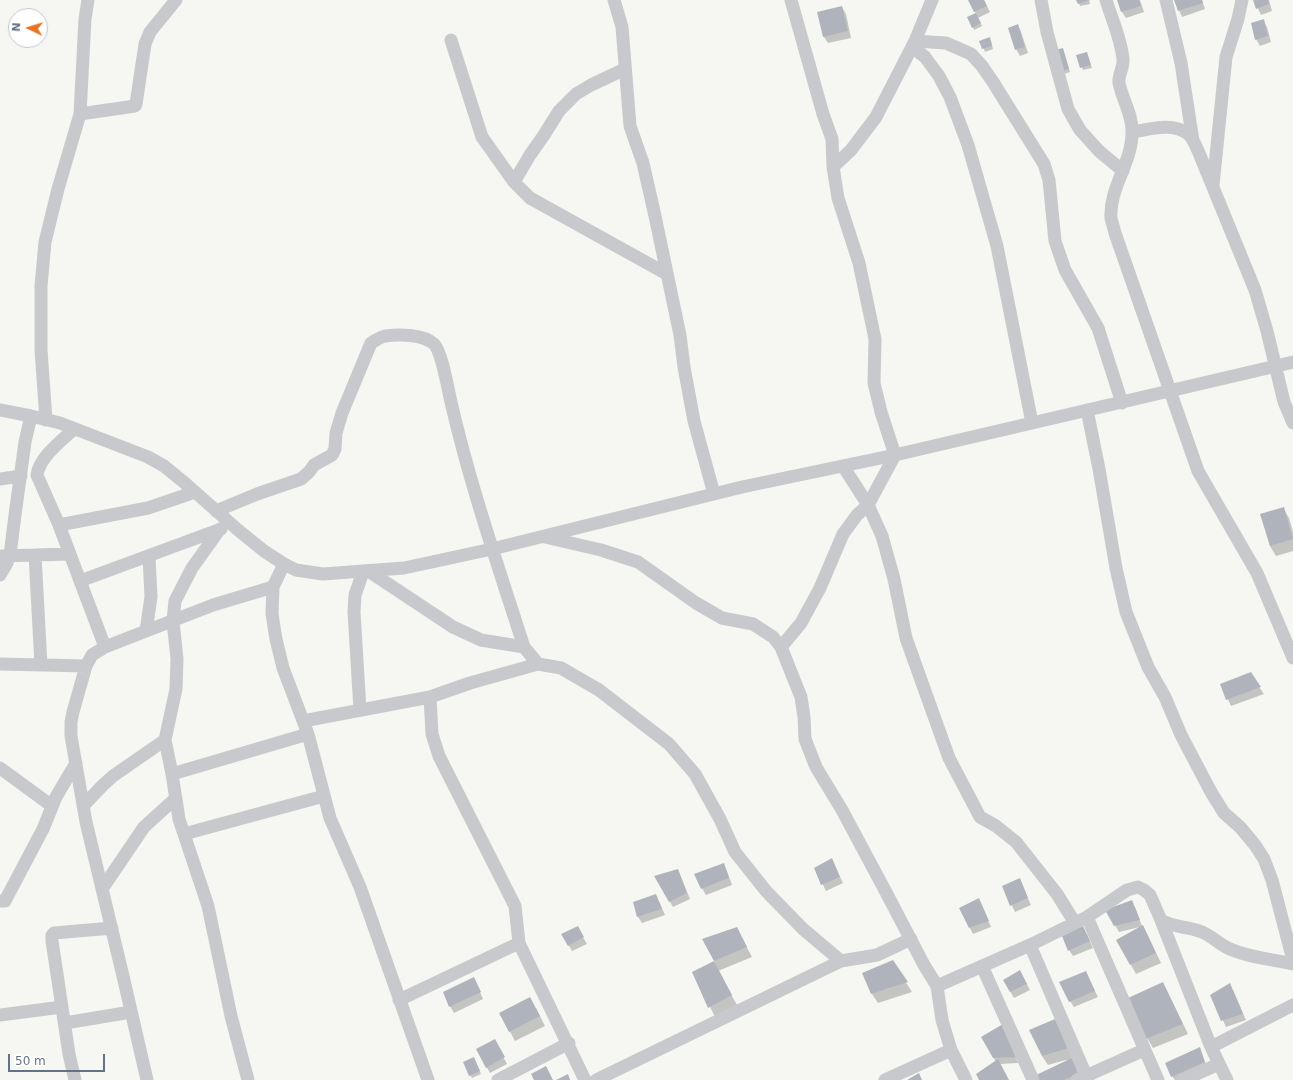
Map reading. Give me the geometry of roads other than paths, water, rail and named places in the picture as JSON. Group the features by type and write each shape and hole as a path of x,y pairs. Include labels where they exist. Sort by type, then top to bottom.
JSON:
{"street":[{"path":"46,420 41,350 41,286 45,242 58,189 80,114 85,19 88,0"},
{"path":"80,114 135,106 146,44 150,32 176,0"},
{"path":"781,646 801,623 820,588 843,534 868,505 895,455 881,412 874,383 875,340 872,320 859,263 838,198 833,167 832,139 823,114 791,0"},
{"path":"1041,0 1047,32 1068,109 1080,130 1098,150 1122,171"},
{"path":"1106,0 1112,22 1120,40 1123,61 1119,82 1128,109 1133,132 1130,149 1113,198 1111,218 1115,233 1170,392 1185,429 1198,471 1257,572 1293,658"},
{"path":"1166,0 1181,63 1193,141"},
{"path":"1213,186 1226,57 1238,19 1242,0"},
{"path":"833,167 851,150 876,117 914,44 930,1"},
{"path":"619,2 630,126 643,163 680,335 694,421 714,494"},
{"path":"451,40 482,137 514,182 530,198 667,274"},
{"path":"914,44 946,43 971,54 986,71 1044,164 1049,180 1055,241 1065,270 1098,328 1122,402"},
{"path":"914,44 939,76 950,97 968,145 997,246 1032,423"},
{"path":"514,182 559,111 576,94 590,85 625,69"},
{"path":"1133,132 1171,127 1188,134 1193,141 1255,290 1267,331 1284,402 1293,423"},
{"path":"216,511 257,494 301,479 314,465 332,455 335,449 336,433 342,413 371,343 384,337 404,335 420,336 435,344 441,358 456,424 492,548 524,647 538,664"},
{"path":"0,410 46,420 148,457 164,466 195,492 216,511 226,527 296,570 323,574 367,572 404,568 714,494 895,455 1170,392 1293,362"},
{"path":"1087,410 1116,568 1126,612 1148,667 1165,697 1181,735 1212,792 1224,813 1240,827 1264,859 1272,880 1293,960"},
{"path":"0,575 8,563 5,556 14,515 25,442 31,416"},
{"path":"74,429 43,460 38,467 37,475 59,525 105,647"},
{"path":"843,466 868,505 882,536 894,579 906,638 949,758 980,816 996,826 1016,842 1057,894 1081,920 1158,1080"},
{"path":"0,479 21,476"},
{"path":"59,525 148,508 195,492"},
{"path":"80,581 226,527"},
{"path":"226,527 192,568 175,601 173,621 177,659 176,689 165,740 180,819 208,906 232,1016 248,1080"},
{"path":"542,536 602,550 638,562 696,603 722,618 753,624 773,637 781,646 801,697 804,717 804,739 816,767 842,810 924,965 937,986 942,1020 951,1050 966,1080"},
{"path":"5,556 70,554"},
{"path":"35,555 41,665"},
{"path":"146,631 151,597 149,556"},
{"path":"284,564 274,587 272,614 283,668 308,734 330,818 360,887 428,1080"},
{"path":"367,572 454,627 481,640 524,647"},
{"path":"360,710 354,612 355,595 367,572"},
{"path":"147,1080 83,806 71,736 73,712 86,666 92,655 105,647 146,631 213,606 274,587"},
{"path":"0,664 86,666"},
{"path":"303,721 430,697 470,683 538,664 561,668 599,690 669,744 695,774 720,819 735,852 766,891 803,928 841,961"},
{"path":"430,697 432,734 439,756 515,906 519,943 569,1043 585,1080"},
{"path":"172,774 308,734"},
{"path":"83,806 113,776 165,740"},
{"path":"0,901 5,901 43,829 56,797 76,764"},
{"path":"0,768 52,806"},
{"path":"184,834 324,796"},
{"path":"102,889 144,827 176,798"},
{"path":"937,986 1030,945 1081,920 1127,890 1138,887 1150,896 1161,920 1211,1047 1227,1080"},
{"path":"1161,920 1169,925 1204,932 1228,949 1293,964"},
{"path":"75,1080 62,1007 52,935 112,928"},
{"path":"596,1080 841,961 877,955 911,939"},
{"path":"399,1000 519,943"},
{"path":"1030,945 1083,1078 1144,1050"},
{"path":"982,966 1033,1080"},
{"path":"1211,1047 1293,1005"},
{"path":"0,1015 62,1007"},
{"path":"65,1023 131,1012"},
{"path":"498,1080 569,1043"},
{"path":"886,1080 951,1050"},
{"path":"1183,1080 1219,1064"}]}
